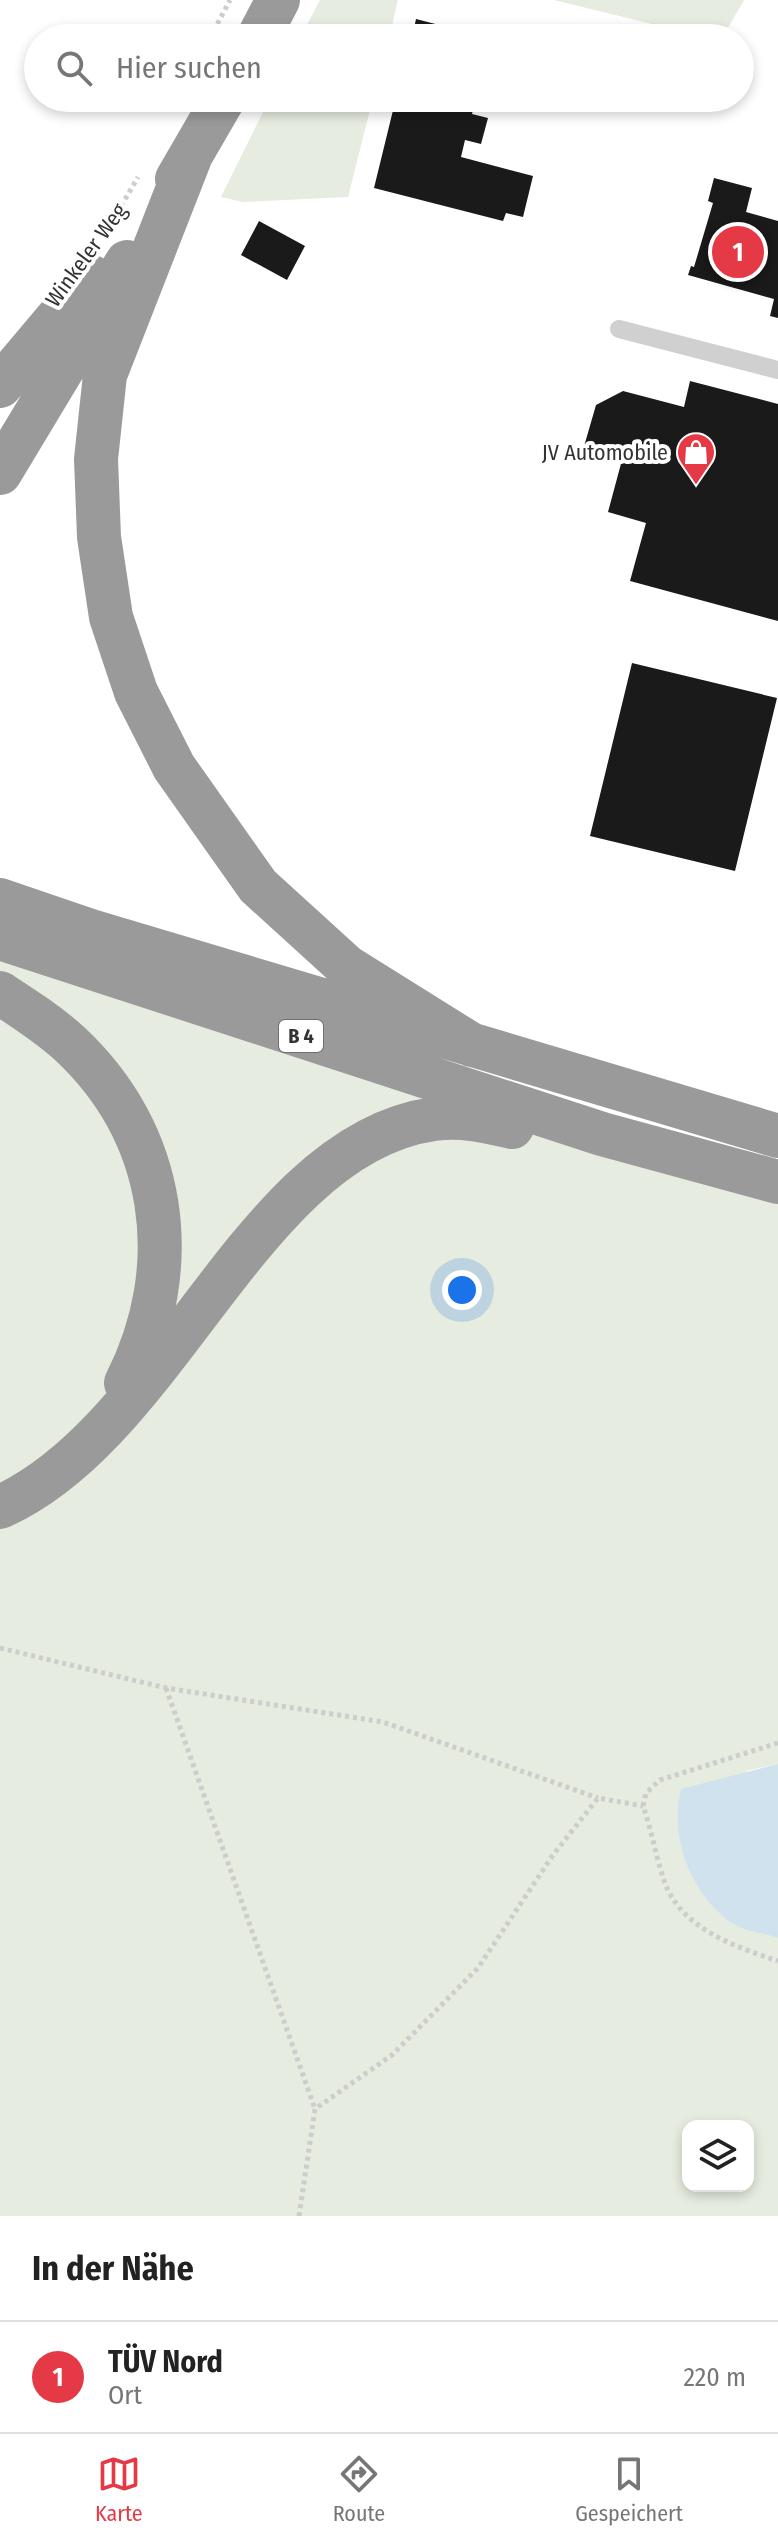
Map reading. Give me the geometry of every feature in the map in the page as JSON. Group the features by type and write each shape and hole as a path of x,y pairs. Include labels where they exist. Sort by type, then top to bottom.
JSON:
{"highway":[{"path":"265,24 278,0"},
{"path":"0,473 216,112"},
{"path":"0,386 191,155"},
{"path":"191,155 105,375 96,459 99,537 111,617 136,692 174,767 258,886 347,967 472,1045"},
{"name":"B 4","path":"0,900 91,931 778,1136"},
{"name":"B 4","path":"0,938 602,1134 778,1182"},
{"path":"0,993 69,1044 111,1092 143,1146 162,1221 157,1292 141,1353 99,1435"},
{"path":"0,1507 47,1481 99,1435 279,1214 315,1176 353,1149 391,1130 434,1119 470,1117 542,1134 602,1134"}],"lane":[{"path":"619,329 778,370"}],"path":[{"path":"217,24 230,0"},
{"name":"Winkeler Weg","path":"102,237 120,213 140,175"},
{"path":"0,1648 166,1688 383,1722 598,1798 643,1806"},
{"path":"166,1688 315,2109 299,2216"},
{"path":"778,1743 660,1780 646,1793 643,1806 666,1886 687,1918 737,1948 778,1961"},
{"path":"315,2109 392,2055 478,1968 553,1855 598,1798"}],"shaded area":[{"path":"320,0 398,0 392,24 307,24"},
{"path":"554,0 744,0 730,24 652,24"},
{"path":"263,112 369,112 348,197 243,202 221,197"},
{"path":"0,938 778,1176 778,1764 746,1771 732,1924 778,1938 778,2216 0,2216"}],"water":[{"path":"778,1764 778,1938 735,1925 716,1910 704,1895 686,1862 678,1826 678,1807 681,1789"}],"building":[{"path":"416,19 435,24 415,24"},
{"path":"393,112 472,112 488,118 481,144 465,140 461,157 533,176 523,217 506,213 503,221 374,188"},
{"path":"714,178 752,188 746,212 778,221 778,318 770,316 774,299 688,275 691,266 694,267 713,203 708,201"},
{"path":"259,221 305,246 287,280 241,255"},
{"name":"JV Automobile","path":"690,381 778,404 778,621 630,581 646,523 608,512 622,460 583,450 596,405 623,391 684,407"},
{"path":"632,663 777,698 735,871 590,836"}],"place":[{"name":"TÜV Nord","path":"738,252"},
{"name":"JV Automobile","path":"696,486"}]}
